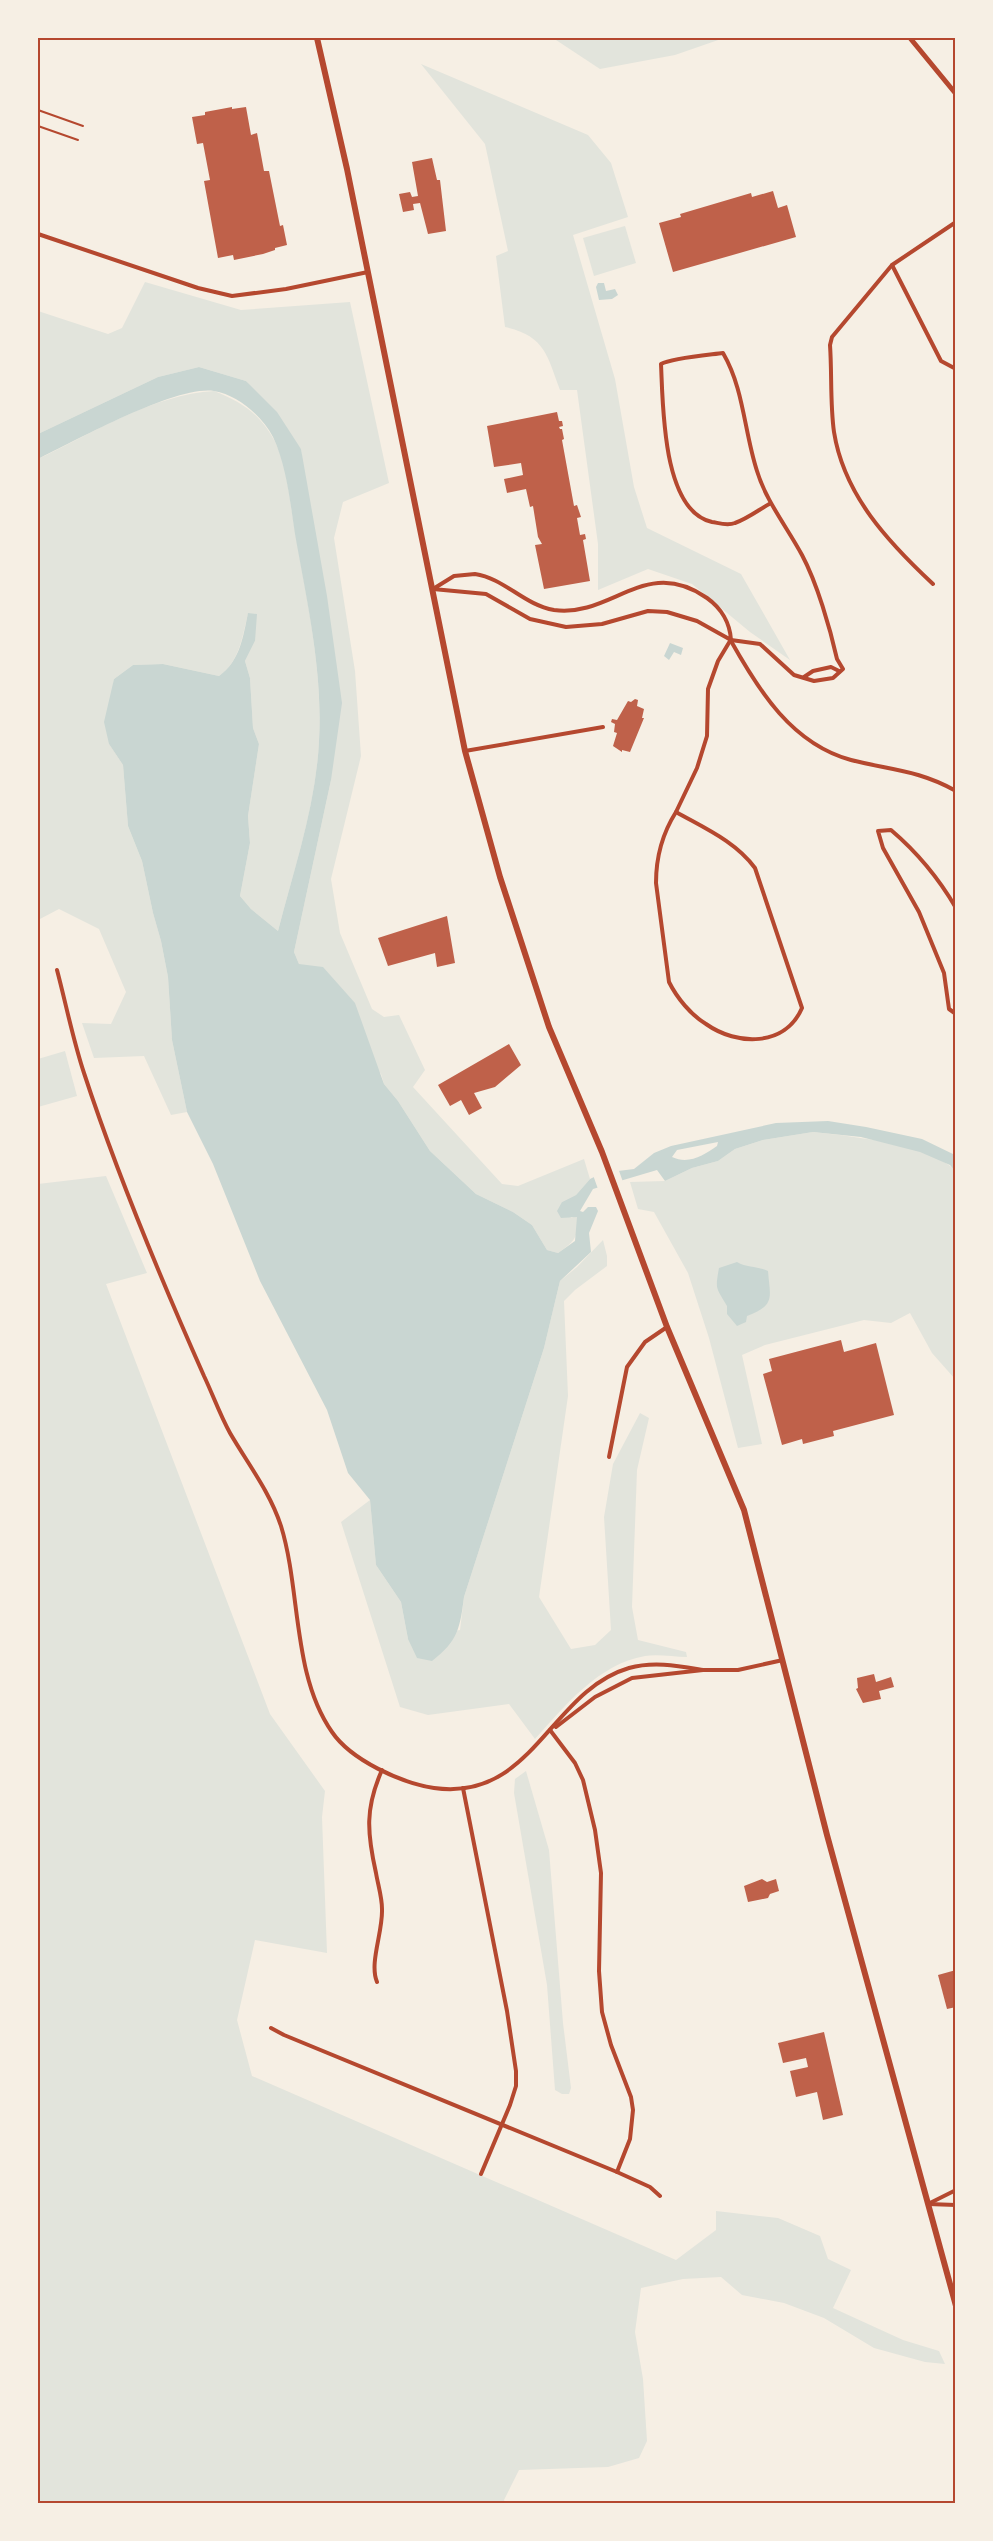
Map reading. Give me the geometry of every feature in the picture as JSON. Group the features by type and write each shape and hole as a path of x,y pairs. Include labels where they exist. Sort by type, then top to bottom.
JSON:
{"main road":[{"path":"317,38 368,272 465,751 500,877 549,1027 602,1152 667,1327 744,1510 830,1847 956,2306"}],"street":[{"path":"910,38 956,94"},
{"path":"933,584 896,550 873,522 850,482 834,433 830,345 832,337 892,266 956,222"},
{"path":"38,234 198,288 232,296 286,289 368,272"},
{"path":"892,266 941,362 956,369"},
{"path":"433,589 456,593 467,591 486,594 530,619 566,627 602,624 648,611 667,612 697,621 731,640 760,644 794,675 814,681 833,678 843,669 837,659 816,586 803,556 771,503 756,469 734,372 723,352 668,360 661,364 671,471 681,496 702,520 725,524 734,524 771,503"},
{"path":"433,589 454,576 478,575 500,582 520,597 542,606 562,610 592,606 647,584 672,583 704,596 717,606 730,628 731,640 749,674 784,719 801,736 824,749 850,759 904,769 956,791"},
{"path":"676,812 727,841 745,854 755,868 802,1008 796,1021 776,1035 762,1040 714,1030 703,1023 676,996 669,982 656,883 656,867 661,842 676,812 698,768 707,736 708,689 718,661 731,640"},
{"path":"804,677 813,671 831,667 839,671"},
{"path":"465,751 603,727"},
{"path":"956,908 937,876 901,838 891,830 878,831 883,848 920,912 944,973 949,1009 956,1014"},
{"path":"57,970 82,1070 133,1213 228,1429 269,1497 282,1528 308,1677 316,1705 334,1735 344,1746 365,1762 416,1784 434,1788 463,1788 482,1783 512,1769 588,1690 617,1673 646,1665 672,1665 704,1670"},
{"path":"609,1457 627,1367 645,1342 667,1327"},
{"path":"550,1730 620,1682 643,1676 704,1670 738,1670 783,1660"},
{"path":"550,1730 575,1763 583,1780 595,1830 600,1873 599,1971 602,2012 611,2045 631,2097 633,2110 630,2139 616,2172"},
{"path":"376,1982 374,1969 380,1940 382,1907 368,1823 370,1802 382,1770"},
{"path":"463,1788 516,2062 516,2086 481,2174"},
{"path":"271,2028 284,2036 616,2172 650,2187 660,2196"},
{"path":"927,2204 956,2190"},
{"path":"927,2204 956,2205"}],"lane":[{"path":"38,110 83,126"},
{"path":"38,126 78,140"}],"shaded area":[{"path":"553,38 724,38 675,55 600,69"},
{"path":"421,64 588,135 611,163 628,217 573,235 615,379 634,487 647,528 741,574 790,660 750,632 692,584 648,569 598,590 598,544 577,390 560,390 547,357 537,342 529,336 505,327 496,256 508,251 485,144"},
{"path":"625,226 636,263 594,276 583,238"},
{"path":"145,282 241,310 350,302 389,483 343,502 334,538 355,671 361,756 331,879 340,933 372,1009 384,1017 399,1015 425,1070 413,1087 502,1184 518,1186 584,1159 590,1179 576,1195 562,1202 571,1218 577,1216 575,1238 558,1253 547,1250 532,1225 513,1212 476,1194 430,1151 398,1101 384,1084 381,1074 299,964 294,952 331,780 301,449 246,381 199,367 158,377 38,434 38,311 108,334 122,328"},
{"path":"598,283 604,283 606,291 615,289 618,295 612,299 599,300 596,287"},
{"path":"199,367 246,381 277,412 301,449 327,596 342,703 331,780 294,952 299,964 323,967 355,1003 384,1084 398,1101 430,1151 476,1194 513,1212 532,1225 547,1250 558,1253 575,1241 577,1217 561,1218 557,1211 562,1202 576,1195 590,1179 602,1173 634,1169 654,1153 671,1146 776,1123 828,1121 922,1139 955,1155 955,1171 950,1165 920,1152 861,1137 813,1132 763,1140 735,1149 718,1161 692,1168 665,1181 657,1170 593,1189 580,1211 583,1212 588,1207 596,1207 598,1211 589,1233 591,1252 560,1281 544,1348 464,1597 459,1626 447,1647 432,1661 417,1658 408,1639 401,1602 376,1565 370,1500 348,1473 327,1410 260,1281 213,1164 187,1112 172,1040 168,977 161,941 142,861 128,826 123,765 109,744 104,722 114,679 133,665 163,664 219,676 236,656 248,613 257,614 255,641 245,661 250,678 253,728 259,744 248,816 250,843 240,896 251,909 278,931 314,789 320,715 313,637 282,460 273,437 256,414 232,397 214,391 197,391 151,405 38,459 38,434 158,377","holes":["718,1142 717,1146 702,1156 690,1159 672,1157 677,1150"]},
{"path":"214,391 239,403 259,419 276,443 284,466 316,660 320,714 319,741 309,813 278,931 251,909 240,896 250,843 248,816 259,744 253,728 250,678 245,661 255,641 248,614 236,656 219,676 163,664 133,665 114,679 109,744 123,765 128,826 142,861 161,941 168,977 172,1040 187,1112 171,1115 144,1056 94,1058 82,1023 111,1024 126,992 99,929 59,909 38,920 38,459 146,407 169,399"},
{"path":"670,643 683,648 681,655 674,652 669,660 664,656"},
{"path":"65,1051 77,1096 38,1107 38,1059"},
{"path":"813,1132 867,1139 909,1148 928,1154 956,1171 955,1379 932,1353 910,1313 891,1323 864,1320 765,1345 742,1355 762,1444 738,1448 709,1338 688,1273 654,1212 638,1209 630,1182 665,1181 692,1168 718,1161 735,1149 763,1140"},
{"path":"106,1176 147,1273 106,1284 270,1714 325,1791 322,1817 327,1953 255,1940 237,2020 252,2076 676,2260 716,2230 716,2211 778,2218 820,2236 828,2259 851,2270 833,2308 903,2340 939,2351 945,2364 925,2362 874,2348 824,2318 784,2303 742,2295 721,2277 683,2279 641,2288 635,2332 643,2379 647,2441 639,2458 608,2467 519,2470 504,2500 505,2503 38,2503 38,1184"},
{"path":"603,1240 607,1266 564,1301 568,1396 539,1597 571,1649 595,1645 611,1630 604,1517 613,1464 640,1413 649,1418 637,1470 632,1607 638,1640 686,1652 687,1657 645,1656 612,1668 584,1688 535,1739 509,1704 428,1715 400,1707 341,1522 370,1500 376,1565 401,1602 408,1639 460,1630 464,1597 544,1348 560,1281"},
{"path":"737,1262 768,1271 770,1294 763,1308 747,1316 746,1322 737,1326 727,1314 727,1306 717,1285 719,1268"},
{"path":"526,1771 549,1850 563,2023 571,2088 569,2094 562,2094 555,2090 547,1985 514,1793 515,1779"}],"pier":[{"path":"618,1168 623,1182 598,1189 593,1175 602,1170"}],"building":[{"path":"232,107 232,109 246,107 251,135 257,133 264,171 269,171 280,226 283,225 287,245 263,254 234,260 233,255 218,258 204,181 210,180 203,143 197,144 192,117"},
{"path":"432,158 437,180 440,180 446,231 428,234 420,203 413,204 414,210 403,212 399,194 410,192 412,197 418,196 412,162"},
{"path":"773,191 778,208 787,205 796,237 673,272 659,223 681,217 680,214 751,193 752,197"},
{"path":"557,412 563,426 559,427 562,429 564,439 562,440 574,506 577,505 581,517 577,518 580,535 585,534 586,539 583,540 590,581 544,589 535,545 542,544 538,537 533,506 530,507 526,489 507,493 504,479 523,475 521,463 494,467 487,426"},
{"path":"638,700 637,706 644,709 642,718 644,718 630,752 622,750 622,752 613,746 617,733 614,732 615,724 611,722 612,719 617,720 628,701"},
{"path":"447,916 455,963 437,967 435,953 388,966 378,938"},
{"path":"509,1044 521,1065 495,1087 474,1093 482,1108 469,1115 461,1100 450,1106 438,1085"},
{"path":"841,1340 844,1352 876,1343 894,1415 833,1431 834,1436 803,1444 802,1439 782,1445 763,1374 772,1371 769,1359"},
{"path":"874,1674 876,1682 891,1677 894,1687 879,1691 881,1699 863,1703 856,1689 858,1688 857,1678"},
{"path":"762,1879 767,1882 776,1879 779,1891 770,1894 768,1898 748,1902 744,1886"},
{"path":"956,1970 956,2007 947,2009 938,1975"},
{"path":"824,2032 843,2115 823,2120 817,2092 796,2097 790,2071 808,2067 806,2058 783,2063 778,2043"}]}
